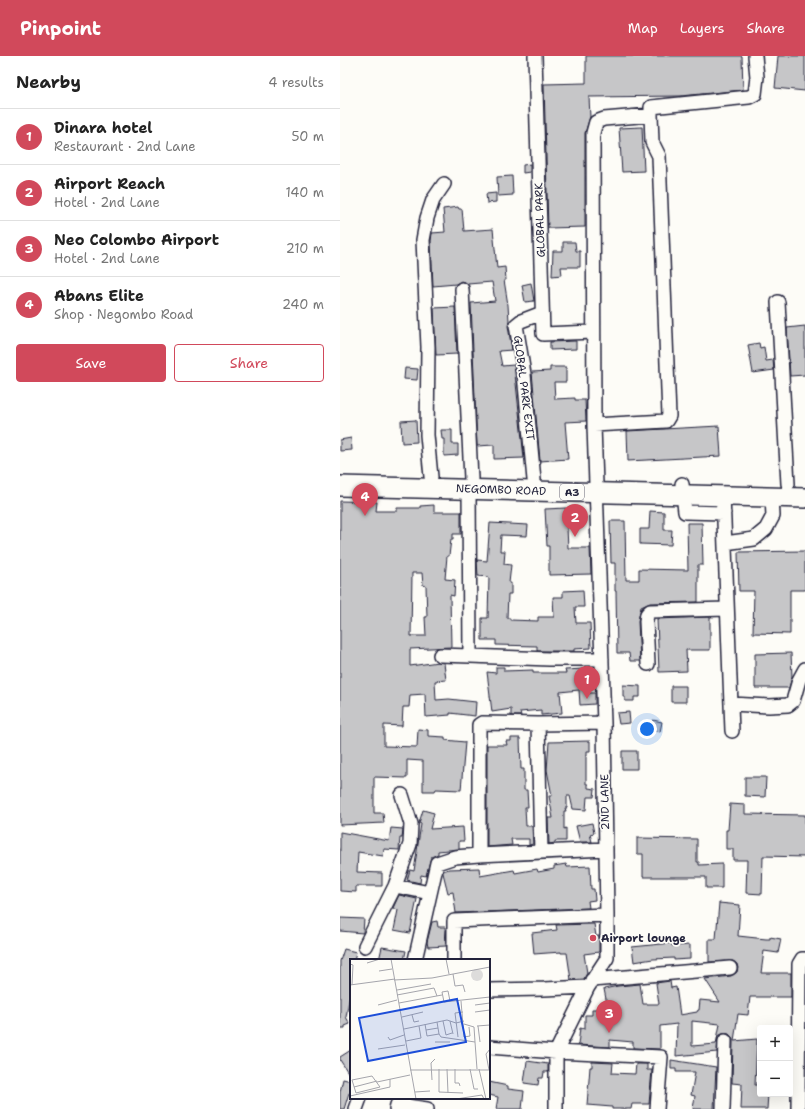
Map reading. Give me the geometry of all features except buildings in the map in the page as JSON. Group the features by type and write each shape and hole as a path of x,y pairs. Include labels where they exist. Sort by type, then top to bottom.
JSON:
{"highway":[{"name":"NEGOMBO ROAD","path":"340,475 431,477 470,484 596,488 682,489 796,485"},
{"name":"NEGOMBO ROAD","path":"340,486 470,484 534,480 596,488"},
{"name":"NEGOMBO ROAD","path":"682,489 723,504 772,497 805,498"}],"street":[{"name":"GLOBAL PARK","path":"535,56 543,334 593,332"},
{"path":"596,488 593,332 593,133 596,122 604,119 651,111 749,97 755,94 757,77 755,56"},
{"path":"594,425 666,421 669,416 658,156 652,142 651,111"},
{"path":"431,477 427,435 428,347 423,240 433,200 444,184"},
{"path":"462,289 470,484 470,656"},
{"path":"778,302 796,485"},
{"name":"GLOBAL PARK EXIT","path":"534,480 524,374 516,325 521,320 542,313"},
{"name":"2ND LANE","path":"556,1109 556,1052 590,983 607,958 604,723 596,488"},
{"path":"725,543 754,539 766,529 773,516 772,497"},
{"path":"723,504 732,731"},
{"path":"648,664 646,621 647,614 650,611 727,609"},
{"path":"440,655 549,659 602,659"},
{"path":"731,704 788,705 793,701 799,680 805,669"},
{"path":"478,854 480,725 482,723 604,723"},
{"path":"538,724 541,852"},
{"path":"366,946 395,886 410,844 411,824 402,795"},
{"path":"415,959 437,863 456,857 478,854 606,849"},
{"path":"395,886 430,893"},
{"path":"454,959 454,920 607,915"},
{"path":"798,1109 802,1030 799,964 802,959 805,959"},
{"path":"490,990 544,989 730,968"},
{"path":"723,1109 725,1041"},
{"path":"490,1047 661,1057 657,1109"},
{"path":"356,1109 360,1099"},
{"path":"396,1109 397,1105 400,1104 427,1109"}],"place":[{"name":"Abans Elite","path":"365,516"},
{"name":"Airport Reach","path":"575,537"},
{"name":"Dinara hotel","path":"587,699"},
{"name":"Airport lounge","path":"593,938"},
{"name":"Neo Colombo Airport","path":"609,1033"}]}
